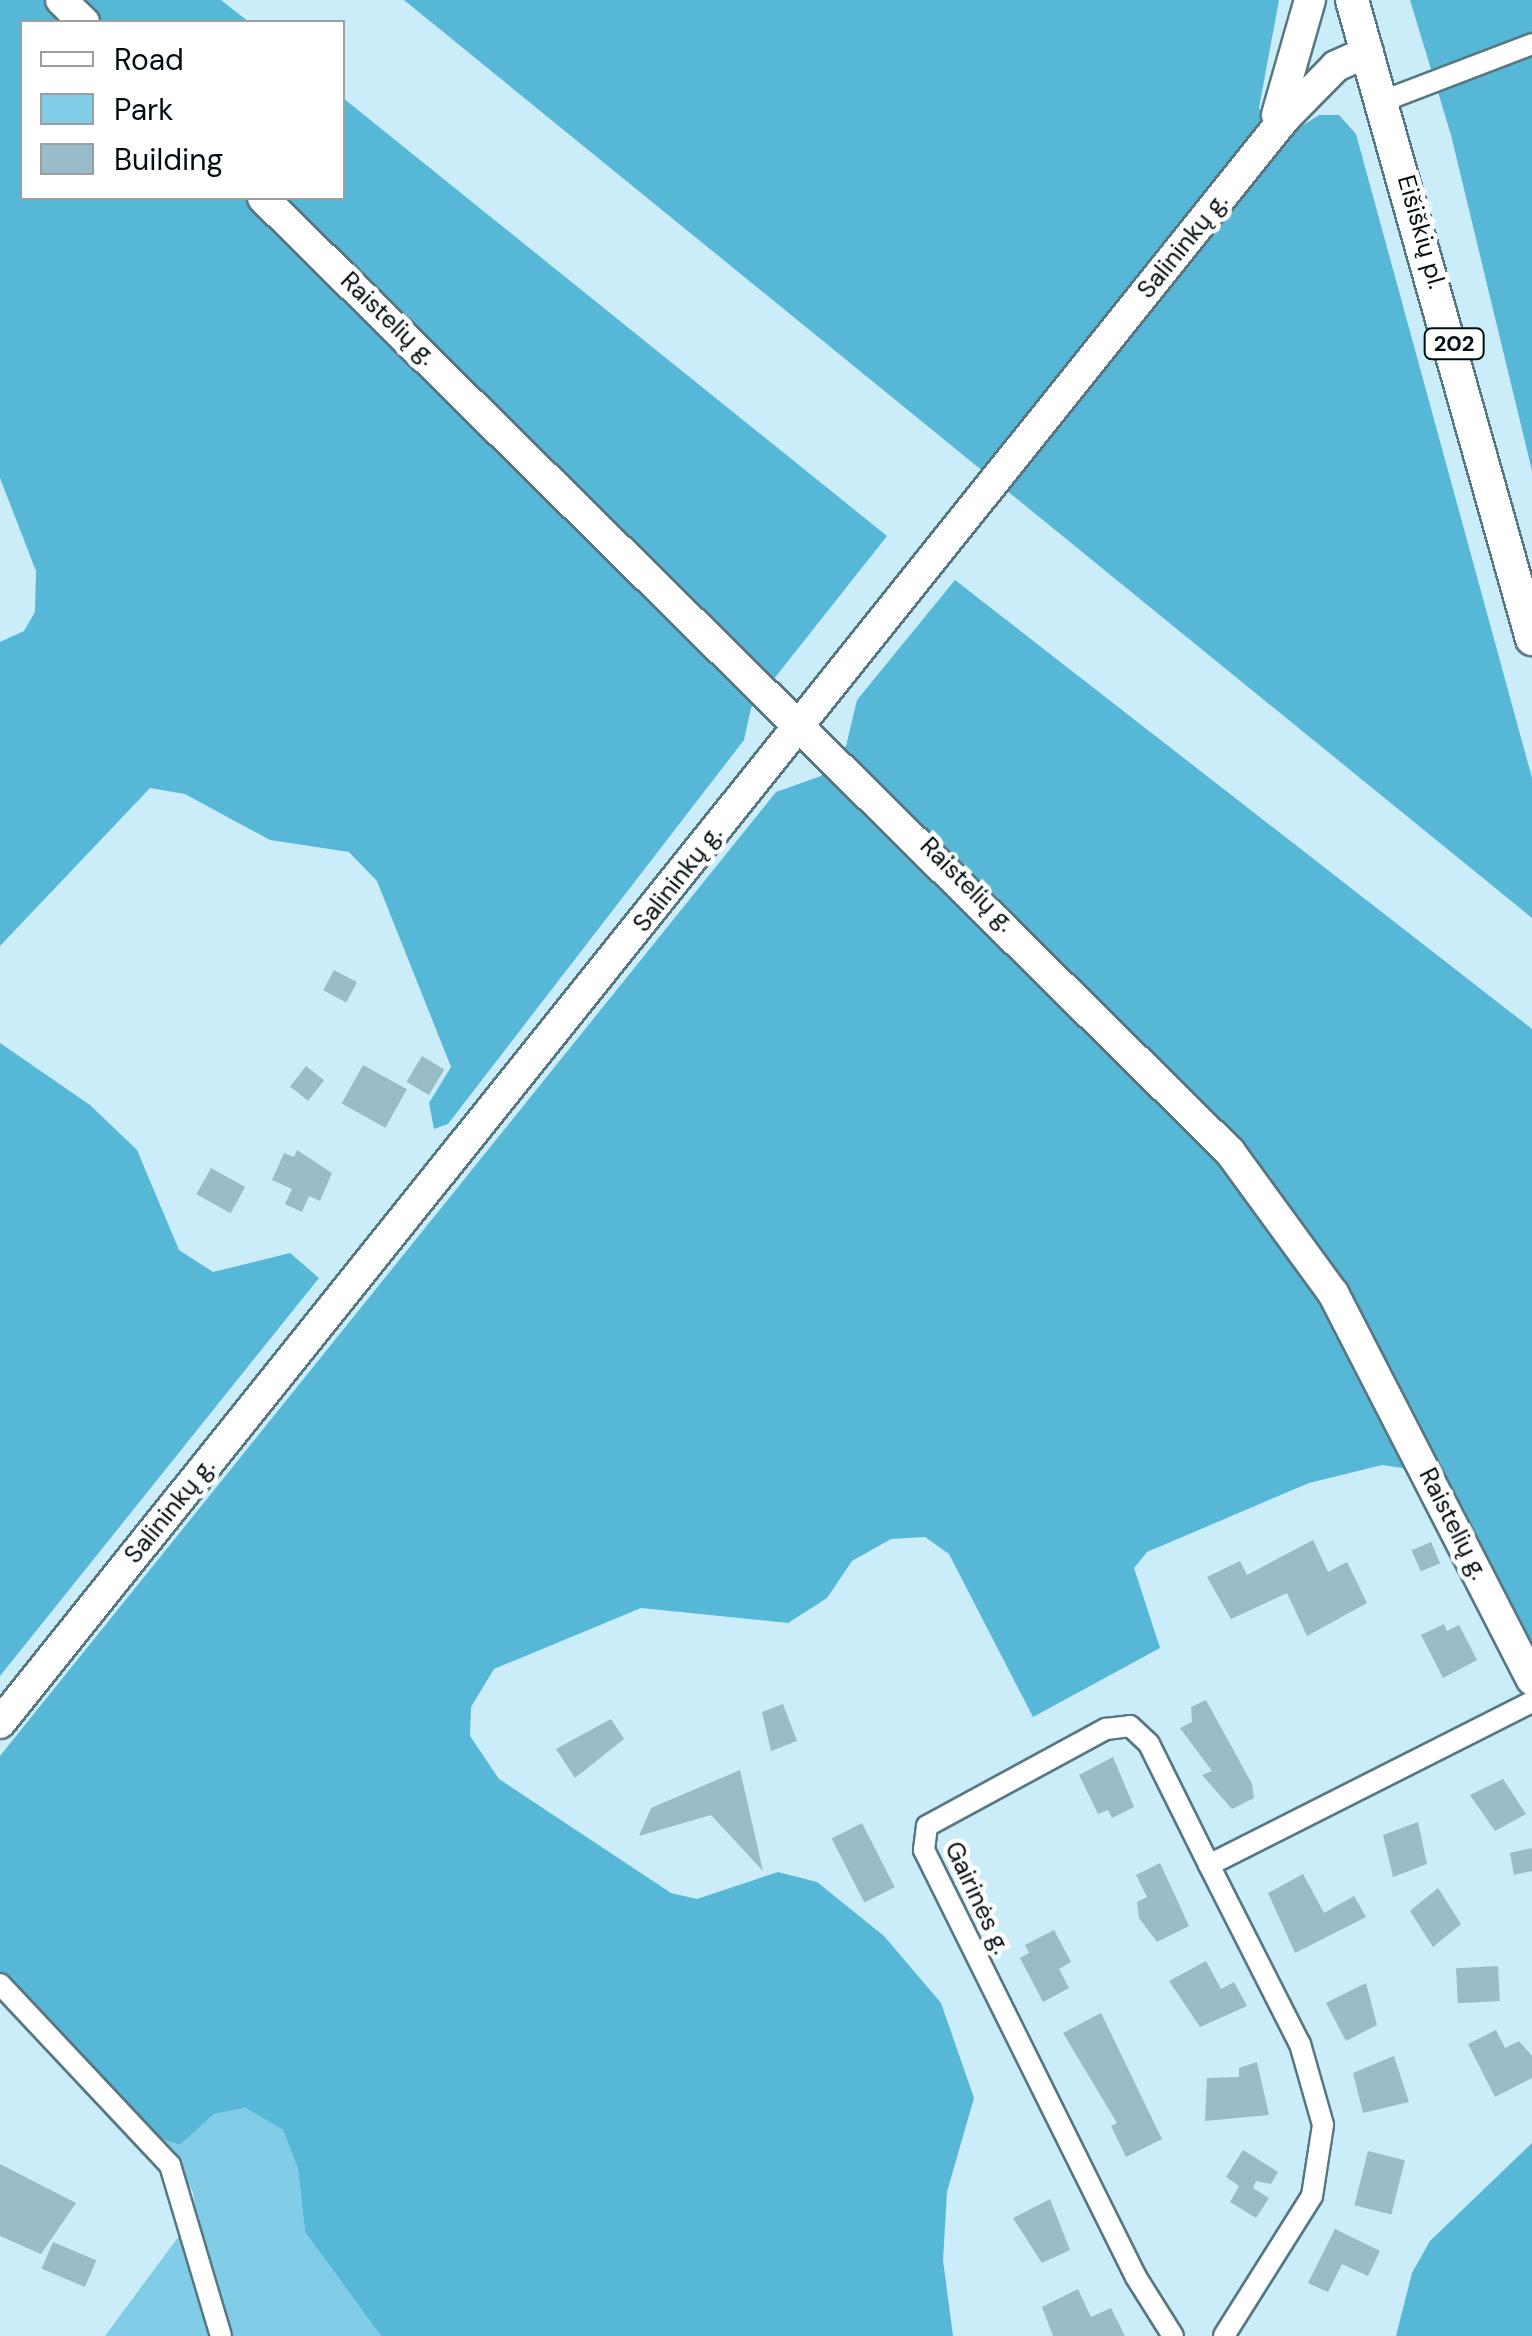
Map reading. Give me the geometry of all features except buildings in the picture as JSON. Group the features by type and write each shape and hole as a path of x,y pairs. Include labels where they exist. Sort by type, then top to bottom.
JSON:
{"main road":[{"path":"60,0 82,20"},
{"path":"1263,145 1310,0"},
{"name":"Eišiškių pl.","path":"1352,0 1532,639"},
{"name":"Salininkų g.","path":"0,1723 1263,145 1323,76 1368,52"},
{"name":"Raistelių g.","path":"265,200 802,722 1162,1080 1283,1216 1333,1293 1532,1680"}],"street":[{"path":"1383,100 1532,44"},
{"path":"1209,1865 1532,1702"},
{"name":"Gairinės g.","path":"1173,2336 1136,2278 923,1837 937,1816 1106,1729 1130,1726 1148,1744 1300,2044 1323,2125 1312,2196 1224,2336"},
{"path":"0,1984 170,2165 221,2336"}],"green space":[{"path":"247,2108 283,2130 298,2169 305,2232 381,2336 105,2336 196,2213 193,2192 162,2139 180,2145 214,2114"}],"shaded area":[{"path":"0,0 221,0 246,20 20,20 20,200 345,200 345,100 887,536 751,708 744,740 448,1124 434,1129 429,1103 451,1067 377,881 349,852 270,840 185,794 150,788 0,946 0,642 24,631 35,612 36,571 0,478"},
{"path":"404,0 1279,0 1259,108 1270,129 1287,136 1319,115 1339,115 1356,134 1532,778 1532,918"},
{"path":"1410,0 1532,0 1532,471 1451,135"},
{"path":"955,580 1532,1029 1532,1703 1416,1470 1382,1465 1309,1483 1147,1552 1134,1568 1160,1648 1033,1717 949,1554 925,1537 891,1539 852,1561 827,1598 788,1623 641,1608 494,1669 471,1707 470,1736 499,1779 671,1893 697,1899 778,1872 817,1882 884,1936 941,2003 974,2098 947,2192 943,2260 953,2336 381,2336 305,2232 298,2169 283,2130 246,2108 214,2114 180,2145 162,2139 0,1976 0,1756 776,792 821,776 846,746 857,700"},
{"path":"0,1043 90,1105 137,1150 179,1250 213,1272 290,1253 319,1278 0,1676"},
{"path":"1532,2143 1532,2336 1396,2336 1412,2273 1430,2241"}]}
